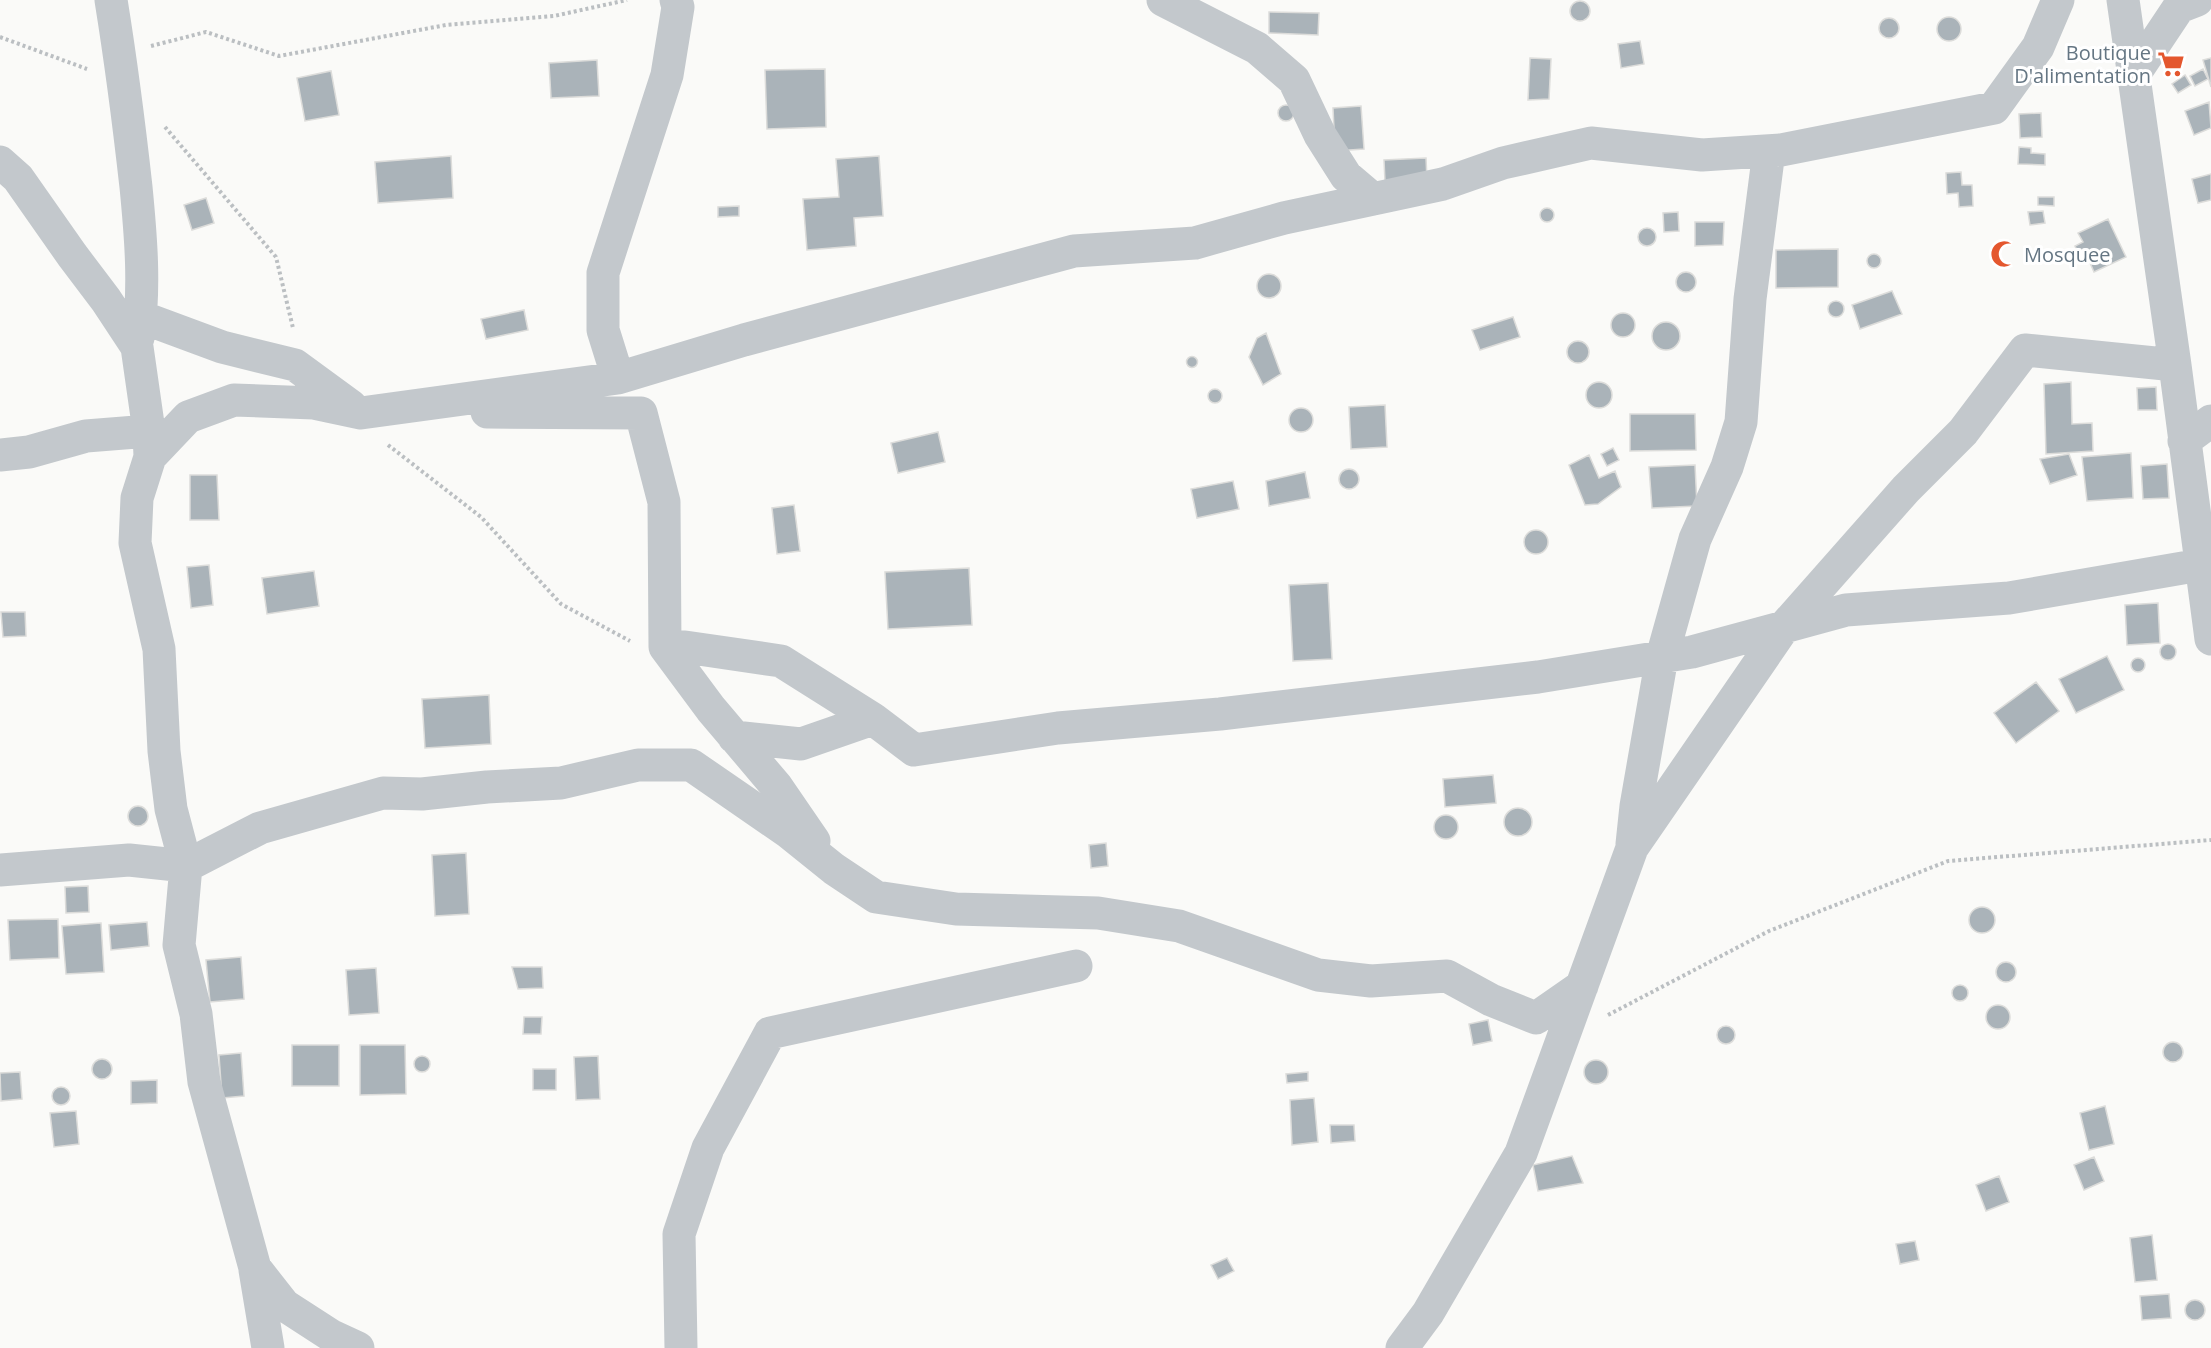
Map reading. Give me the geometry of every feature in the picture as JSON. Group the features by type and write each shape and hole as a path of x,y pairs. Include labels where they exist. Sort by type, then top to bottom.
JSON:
{"street":[{"path":"111,0 122,72 143,260 139,332 149,444 137,498 135,543 159,649 164,751 171,809 186,866 179,945 196,1014 204,1082 255,1268 268,1348"},
{"path":"618,378 603,330 603,273 667,75 678,7 676,0"},
{"path":"1163,0 1257,48 1294,80 1320,135 1346,176 1373,199"},
{"path":"0,162 18,178 106,300 139,332 222,347 295,365 361,413 618,378 744,340 1074,251 1195,243 1284,218 1443,184 1503,163 1591,143 1702,154 1781,150 1994,108 2038,47 2058,0"},
{"path":"2122,0 2184,441 2201,505 2200,565 2211,639"},
{"path":"2133,76 2179,7 2197,0"},
{"path":"1402,1348 1428,1313 1521,1153 1632,848 1642,772 1662,657 1695,539 1727,467 1741,422 1750,300 1769,151"},
{"path":"1632,848 1784,627 1906,489 1963,432 2025,350 2175,365"},
{"path":"0,455 29,452 86,436 149,444 188,417 234,400 314,403 361,413 641,413 664,502 665,647 734,737 777,787 834,869"},
{"path":"2184,441 2211,421"},
{"path":"665,647 684,647 781,661 873,720 914,750 1059,729 1220,714 1538,677 1692,652 1846,610 2009,598 2200,565"},
{"path":"734,737 801,744 873,720"},
{"path":"0,870 129,860 186,866 260,828 384,793 422,794 487,787 561,783 638,765 691,765 876,897 956,909 1098,913 1179,926 1318,975 1371,981 1447,976 1491,1000 1536,1018 1582,986"},
{"path":"681,1348 679,1234 708,1148 770,1033 1076,966"},
{"path":"255,1268 284,1305 332,1336 358,1348"}],"path":[{"path":"122,72 144,48 206,32 279,56 446,26 554,16 627,0"},
{"path":"1582,986 1593,1023 1769,931 1948,861 2211,840"}],"building":[{"path":"1576,1 1584,1 1590,7 1590,15 1584,21 1576,21 1570,15 1570,7"},
{"path":"1269,12 1319,13 1318,35 1269,33"},
{"path":"1949,17 1957,21 1961,29 1957,37 1949,41 1941,37 1937,29 1941,21"},
{"path":"1889,18 1896,21 1899,28 1896,35 1889,38 1882,35 1879,28 1882,21"},
{"path":"1640,41 1644,64 1621,68 1618,44"},
{"path":"1530,58 1551,59 1549,99 1528,100"},
{"path":"2211,58 2211,87 2203,60"},
{"path":"597,60 599,96 551,98 549,63"},
{"path":"825,69 826,127 767,129 765,70"},
{"path":"2203,69 2208,79 2195,86 2190,76"},
{"path":"331,71 339,115 305,121 297,78"},
{"path":"2185,75 2191,85 2178,93 2172,84"},
{"path":"2209,102 2211,128 2194,135 2185,111"},
{"path":"1283,105 1289,105 1294,113 1292,119 1283,121 1278,116 1278,110"},
{"path":"1361,106 1364,149 1335,151 1333,108"},
{"path":"2041,113 2042,137 2020,138 2019,114"},
{"path":"2019,147 2031,148 2031,153 2045,154 2045,165 2018,164"},
{"path":"451,156 453,198 378,203 375,162"},
{"path":"879,156 883,216 854,218 856,246 807,250 803,199 839,197 836,159"},
{"path":"1426,158 1427,180 1385,182 1384,160"},
{"path":"1961,172 1962,185 1972,185 1973,206 1959,207 1958,193 1947,194 1946,173"},
{"path":"2211,174 2211,200 2198,203 2192,179"},
{"path":"2038,197 2054,197 2054,206 2038,205"},
{"path":"206,198 214,223 192,230 184,205"},
{"path":"739,206 739,216 718,217 718,207"},
{"path":"1544,208 1550,208 1554,215 1550,222 1544,222 1540,218 1540,212"},
{"path":"2043,211 2045,223 2030,225 2028,212"},
{"path":"1678,212 1679,231 1664,232 1663,213"},
{"path":"2108,219 2126,257 2094,272 2087,256 2081,259 2075,246 2083,242 2078,233"},
{"path":"1695,222 1724,222 1723,245 1695,246"},
{"path":"1647,228 1655,233 1656,237 1651,245 1647,246 1639,241 1638,237 1643,229"},
{"path":"1838,249 1838,287 1776,288 1776,250"},
{"path":"1871,254 1877,254 1881,261 1877,268 1871,268 1867,264 1867,258"},
{"path":"1686,272 1693,275 1696,282 1693,289 1686,292 1679,289 1676,282 1679,275"},
{"path":"1269,274 1278,277 1281,286 1278,295 1269,298 1260,295 1257,286 1260,277"},
{"path":"1892,291 1902,314 1860,329 1852,305"},
{"path":"1836,301 1842,303 1844,309 1842,315 1836,317 1830,315 1828,309 1830,303"},
{"path":"524,310 528,330 486,339 481,319"},
{"path":"1623,313 1632,316 1635,325 1632,334 1623,337 1614,334 1611,325 1614,316"},
{"path":"1513,317 1520,337 1480,350 1472,330"},
{"path":"1666,322 1676,326 1680,336 1676,346 1666,350 1656,346 1652,336 1656,326"},
{"path":"1266,333 1281,374 1263,385 1249,357 1257,338"},
{"path":"1578,341 1586,344 1589,352 1586,360 1578,363 1570,360 1567,352 1570,344"},
{"path":"1192,356 1198,362 1192,368 1186,362"},
{"path":"1599,382 1608,386 1612,395 1608,404 1599,408 1590,404 1586,395 1590,386"},
{"path":"2071,382 2072,424 2092,423 2093,451 2046,454 2044,384"},
{"path":"2156,387 2157,410 2138,410 2137,388"},
{"path":"1215,389 1220,391 1222,396 1220,401 1215,403 1210,401 1208,396 1210,391"},
{"path":"1385,405 1387,447 1351,449 1349,407"},
{"path":"1301,408 1310,411 1313,420 1310,429 1301,432 1292,429 1289,420 1292,411"},
{"path":"1630,414 1695,414 1696,450 1630,451"},
{"path":"938,432 945,462 898,473 891,443"},
{"path":"1613,448 1619,460 1607,466 1601,454"},
{"path":"2131,453 2133,498 2087,501 2082,457"},
{"path":"2069,454 2077,475 2050,484 2040,459"},
{"path":"1589,455 1599,478 1615,471 1621,487 1598,504 1585,505 1569,465"},
{"path":"2167,464 2169,498 2143,499 2141,466"},
{"path":"1695,465 1697,506 1652,508 1649,467"},
{"path":"1349,469 1356,472 1359,479 1356,486 1349,489 1342,486 1339,479 1342,472"},
{"path":"1305,472 1310,498 1269,506 1266,481"},
{"path":"190,475 217,475 219,520 190,520"},
{"path":"1233,481 1239,509 1197,518 1191,489"},
{"path":"794,505 800,551 777,554 772,508"},
{"path":"1536,530 1545,533 1548,542 1545,551 1536,554 1527,551 1524,542 1527,533"},
{"path":"209,565 213,605 191,608 187,567"},
{"path":"969,568 972,625 888,629 885,572"},
{"path":"314,571 319,606 267,614 262,578"},
{"path":"1328,583 1332,659 1293,661 1289,585"},
{"path":"2158,603 2160,643 2127,645 2125,605"},
{"path":"1,612 25,612 26,636 3,637"},
{"path":"2168,644 2176,652 2168,660 2160,652"},
{"path":"2107,656 2124,690 2076,713 2059,679"},
{"path":"2135,658 2141,658 2145,665 2141,672 2135,672 2131,668 2131,662"},
{"path":"2036,682 2059,711 2016,743 1994,713"},
{"path":"489,695 491,744 425,748 422,699"},
{"path":"1493,775 1496,803 1445,807 1443,779"},
{"path":"138,806 145,809 148,816 145,823 138,826 131,823 128,816 131,809"},
{"path":"1518,808 1528,812 1532,822 1528,832 1518,836 1508,832 1504,822 1508,812"},
{"path":"1446,815 1451,816 1457,822 1457,832 1451,838 1446,839 1441,838 1435,832 1434,827 1435,822 1441,816"},
{"path":"1106,843 1108,866 1091,868 1089,845"},
{"path":"466,853 469,914 435,916 432,855"},
{"path":"88,886 89,912 66,913 65,887"},
{"path":"1982,907 1991,911 1995,920 1991,929 1982,933 1973,929 1969,920 1973,911"},
{"path":"58,919 59,958 10,960 8,920"},
{"path":"147,922 149,946 111,950 109,925"},
{"path":"101,923 104,972 66,974 62,926"},
{"path":"241,957 244,999 210,1002 206,960"},
{"path":"2006,962 2013,965 2016,972 2013,979 2006,982 1999,979 1996,972 1999,965"},
{"path":"512,967 542,967 543,988 518,989"},
{"path":"376,968 379,1013 349,1015 346,970"},
{"path":"1960,985 1968,993 1960,1001 1952,993"},
{"path":"1998,1005 2007,1008 2010,1017 2007,1026 1998,1029 1989,1026 1986,1017 1989,1008"},
{"path":"524,1017 542,1017 541,1034 523,1034"},
{"path":"1488,1020 1492,1041 1473,1045 1469,1024"},
{"path":"1726,1026 1732,1029 1735,1035 1732,1041 1726,1044 1720,1041 1717,1035 1720,1029"},
{"path":"2173,1042 2180,1045 2183,1052 2180,1059 2173,1062 2166,1059 2163,1052 2166,1045"},
{"path":"292,1045 339,1045 339,1086 292,1086"},
{"path":"360,1045 405,1045 406,1094 360,1095"},
{"path":"241,1053 244,1096 222,1098 219,1055"},
{"path":"422,1056 430,1064 422,1072 414,1064"},
{"path":"598,1056 600,1099 576,1100 574,1057"},
{"path":"102,1059 109,1062 112,1069 109,1076 102,1079 95,1076 92,1069 95,1062"},
{"path":"1596,1060 1605,1063 1608,1072 1605,1081 1596,1084 1587,1081 1584,1072 1587,1063"},
{"path":"533,1069 556,1069 556,1090 533,1090"},
{"path":"20,1072 22,1099 1,1101 0,1073"},
{"path":"1308,1072 1308,1081 1287,1083 1286,1074"},
{"path":"157,1080 157,1103 131,1104 131,1081"},
{"path":"61,1087 67,1090 70,1096 67,1102 61,1105 55,1102 52,1096 55,1090"},
{"path":"1314,1098 1318,1142 1292,1145 1290,1100"},
{"path":"2105,1106 2114,1144 2089,1150 2080,1113"},
{"path":"76,1111 79,1144 54,1147 50,1113"},
{"path":"1330,1125 1354,1125 1355,1141 1331,1143"},
{"path":"1572,1156 1583,1183 1538,1191 1533,1165"},
{"path":"2094,1157 2104,1181 2084,1190 2074,1165"},
{"path":"1999,1176 2009,1202 1986,1211 1976,1185"},
{"path":"2152,1235 2157,1280 2135,1282 2130,1238"},
{"path":"1915,1241 1919,1260 1900,1264 1896,1244"},
{"path":"1227,1258 1234,1271 1218,1279 1211,1265"},
{"path":"2169,1294 2171,1318 2142,1320 2140,1296"},
{"path":"2195,1300 2202,1303 2205,1310 2202,1317 2195,1320 2188,1317 2185,1310 2188,1303"}],"place":[{"name":"Boutique D'alimentation","path":"2171,64"},
{"name":"Mosquee","path":"2004,254"}]}
